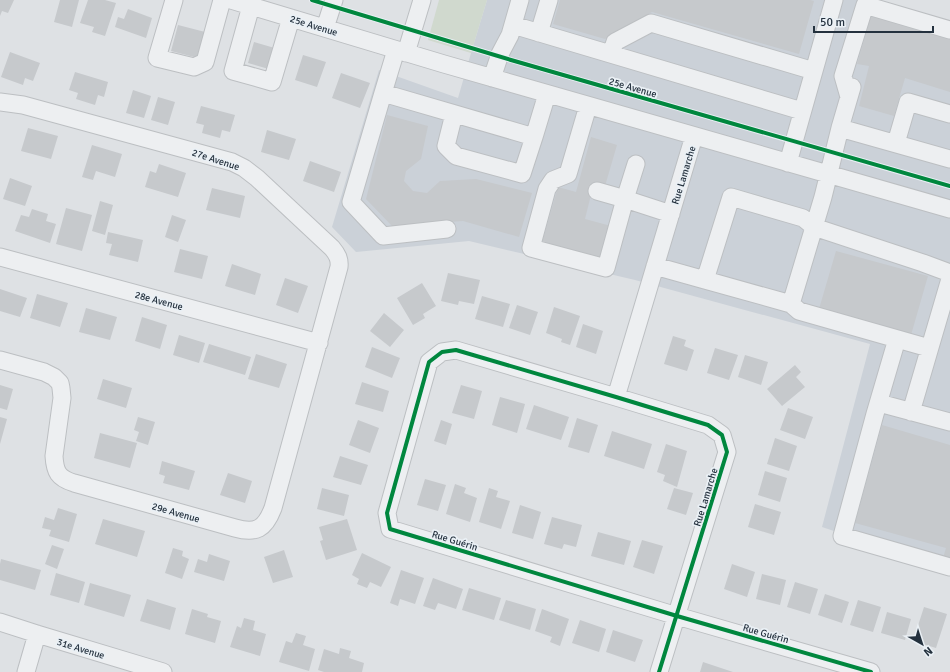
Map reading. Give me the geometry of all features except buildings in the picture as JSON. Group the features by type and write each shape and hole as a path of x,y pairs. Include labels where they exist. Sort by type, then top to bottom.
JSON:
{"street":[{"path":"174,0 157,58 194,67 205,62 222,0"},
{"name":"25e Avenue","path":"231,0 251,6 272,6 291,18 588,106 950,210"},
{"path":"325,28 334,0"},
{"path":"422,0 383,93 351,202 383,236 447,229"},
{"path":"492,78 500,54 510,35 520,0"},
{"path":"539,33 549,0"},
{"path":"788,163 834,0"},
{"path":"849,97 843,76 865,5 950,30"},
{"path":"251,6 233,71 272,82 291,18"},
{"path":"610,54 615,42 651,23 814,71"},
{"path":"513,25 802,111"},
{"path":"791,304 823,197 840,128 856,74"},
{"path":"383,93 534,137"},
{"path":"454,114 446,146 456,156 522,174 547,94"},
{"name":"27e Avenue","path":"0,102 23,105 232,162 252,173 323,239 338,257 339,267 319,343"},
{"path":"896,143 908,102 950,114"},
{"path":"588,106 568,174 553,180 547,189 531,248 606,268 636,164"},
{"path":"840,128 950,159"},
{"name":"Rue Lamarche","path":"659,672 727,452 722,435 708,425 616,397 694,136"},
{"path":"597,191 671,214"},
{"path":"704,280 730,197 803,218 814,227 950,273"},
{"name":"28e Avenue","path":"0,257 319,343"},
{"path":"655,266 791,304 799,311 929,348"},
{"path":"911,412 950,279"},
{"path":"897,339 842,536 950,567"},
{"name":"29e Avenue","path":"0,360 44,372 54,377 60,383 62,398 54,463 57,474 62,478 74,483 234,528 254,531 264,525 273,508 319,343"},
{"name":"Rue Guérin","path":"616,397 456,350 442,352 429,362 387,513 390,529 677,616 871,672"},
{"path":"879,403 950,422"},
{"name":"31e Avenue","path":"0,622 163,672"},
{"path":"26,672 37,634"}],"shaded area":[{"path":"439,0 487,0 471,53 428,40"},
{"path":"487,0 864,0 950,25 950,570 822,527 870,344 635,280 469,241 356,252 332,227 379,70 458,98"}],"cycle path":[{"path":"312,0 511,60 950,186"},
{"path":"659,672 727,452 722,435 708,425 616,397 456,350 442,352 429,362 387,513 390,529 677,616 871,672"}]}
